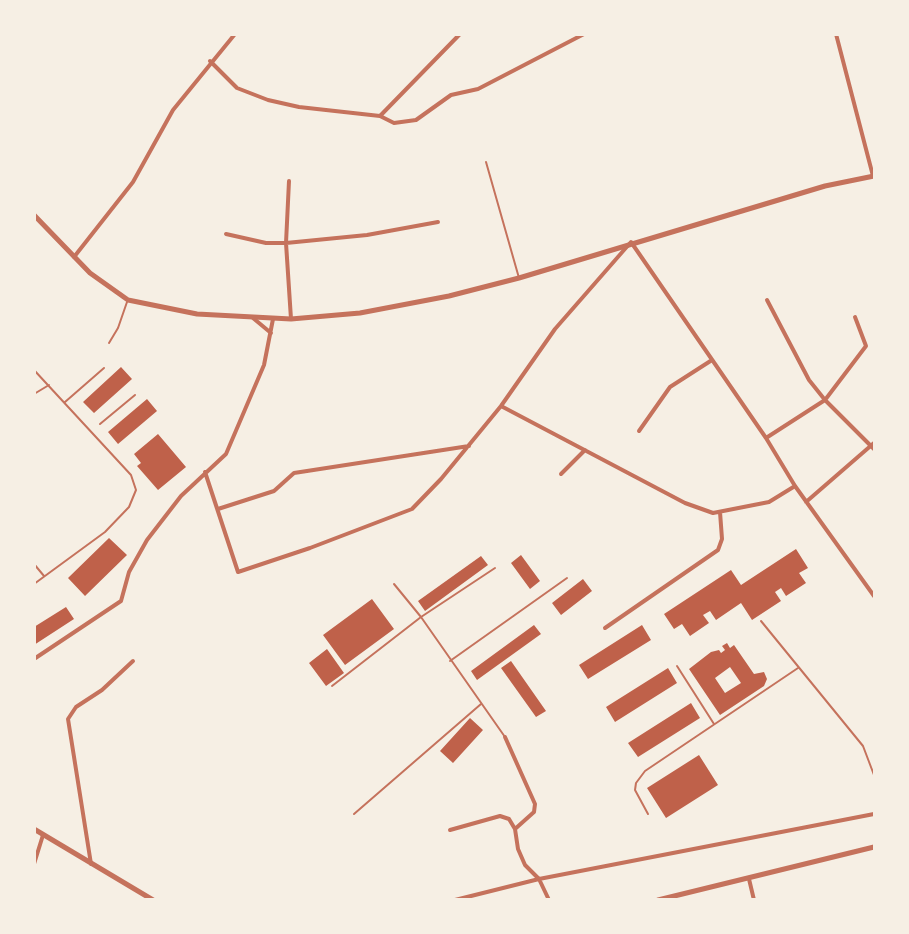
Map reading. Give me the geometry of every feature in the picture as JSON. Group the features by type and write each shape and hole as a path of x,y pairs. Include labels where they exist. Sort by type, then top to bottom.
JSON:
{"street":[{"path":"73,258 133,182 173,110 210,61 235,34"},
{"path":"380,116 460,34"},
{"path":"210,61 237,88 268,100 299,107 380,116 394,123 416,120 451,95 478,89 584,34"},
{"path":"34,215 73,258 108,287 128,300 197,314 291,319 360,313 449,296 519,278 631,242 825,186 874,176 836,34"},
{"path":"289,182 286,243 291,319"},
{"path":"225,234 266,243 286,243 367,235 438,222"},
{"path":"631,242 765,438 795,486 874,596"},
{"path":"206,472 238,572 310,548 412,508 469,446 501,406 555,329 631,242"},
{"path":"767,300 806,375 825,400 874,446 807,502"},
{"path":"765,438 825,400 866,346 855,317"},
{"path":"253,318 271,333"},
{"path":"34,659 121,601 128,583 129,572 147,540 182,496 226,454 247,410 264,366 273,319"},
{"path":"639,431 657,402 670,387 712,360"},
{"path":"501,406 685,503 712,513 769,502 795,486"},
{"path":"218,509 274,491 294,473 469,446"},
{"path":"561,474 585,450"},
{"path":"605,628 718,550 722,539 720,512"},
{"path":"92,864 68,719 76,707 102,690 133,661"},
{"path":"505,736 535,804 534,812 515,830"},
{"path":"455,900 539,879 874,814"},
{"path":"450,830 500,816 509,819 515,830 522,859 539,879 549,900"},
{"path":"34,829 153,900"},
{"path":"34,864 43,834"},
{"path":"658,900 874,847"},
{"path":"749,879 754,900"}],"lane":[{"path":"486,162 519,278"},
{"path":"108,343 118,328 128,300"},
{"path":"65,402 104,368"},
{"path":"34,370 131,475 136,490 129,507 105,531 34,584"},
{"path":"34,394 49,385"},
{"path":"100,424 135,395"},
{"path":"34,564 45,577"},
{"path":"332,686 421,617 495,568"},
{"path":"450,661 567,578"},
{"path":"394,584 421,617 505,736"},
{"path":"761,621 863,746 874,775"},
{"path":"677,666 714,724"},
{"path":"648,814 635,790 639,777 798,668"},
{"path":"354,814 481,704"}],"building":[{"path":"121,367 132,379 94,413 83,402"},
{"path":"147,399 157,411 118,444 108,432"},
{"path":"158,434 186,467 158,490 137,466 141,463 134,454"},
{"path":"109,538 127,555 85,596 68,578"},
{"path":"796,549 808,568 799,573 806,583 786,596 781,588 775,592 781,601 752,620 741,603 716,620 710,611 703,615 709,623 690,636 682,624 674,629 664,614 731,570 741,585"},
{"path":"521,555 540,581 530,589 511,563"},
{"path":"481,556 488,565 425,611 418,601"},
{"path":"583,579 592,591 561,615 552,603"},
{"path":"372,599 394,629 345,665 323,635"},
{"path":"66,607 74,619 34,645 34,627"},
{"path":"534,625 541,634 477,680 471,671"},
{"path":"642,625 651,640 588,679 579,665"},
{"path":"727,643 730,648 734,645 754,674 764,672 767,679 764,686 720,715 689,669 711,652 719,650 721,653 725,650 722,646","holes":["730,667 741,683 725,693 715,678"]},
{"path":"327,649 344,673 326,686 309,663"},
{"path":"511,661 546,711 536,717 501,668"},
{"path":"668,668 677,683 615,722 606,707"},
{"path":"691,703 700,718 638,757 628,743"},
{"path":"470,718 483,730 453,763 440,751"},
{"path":"699,755 718,785 666,818 647,788"}]}
